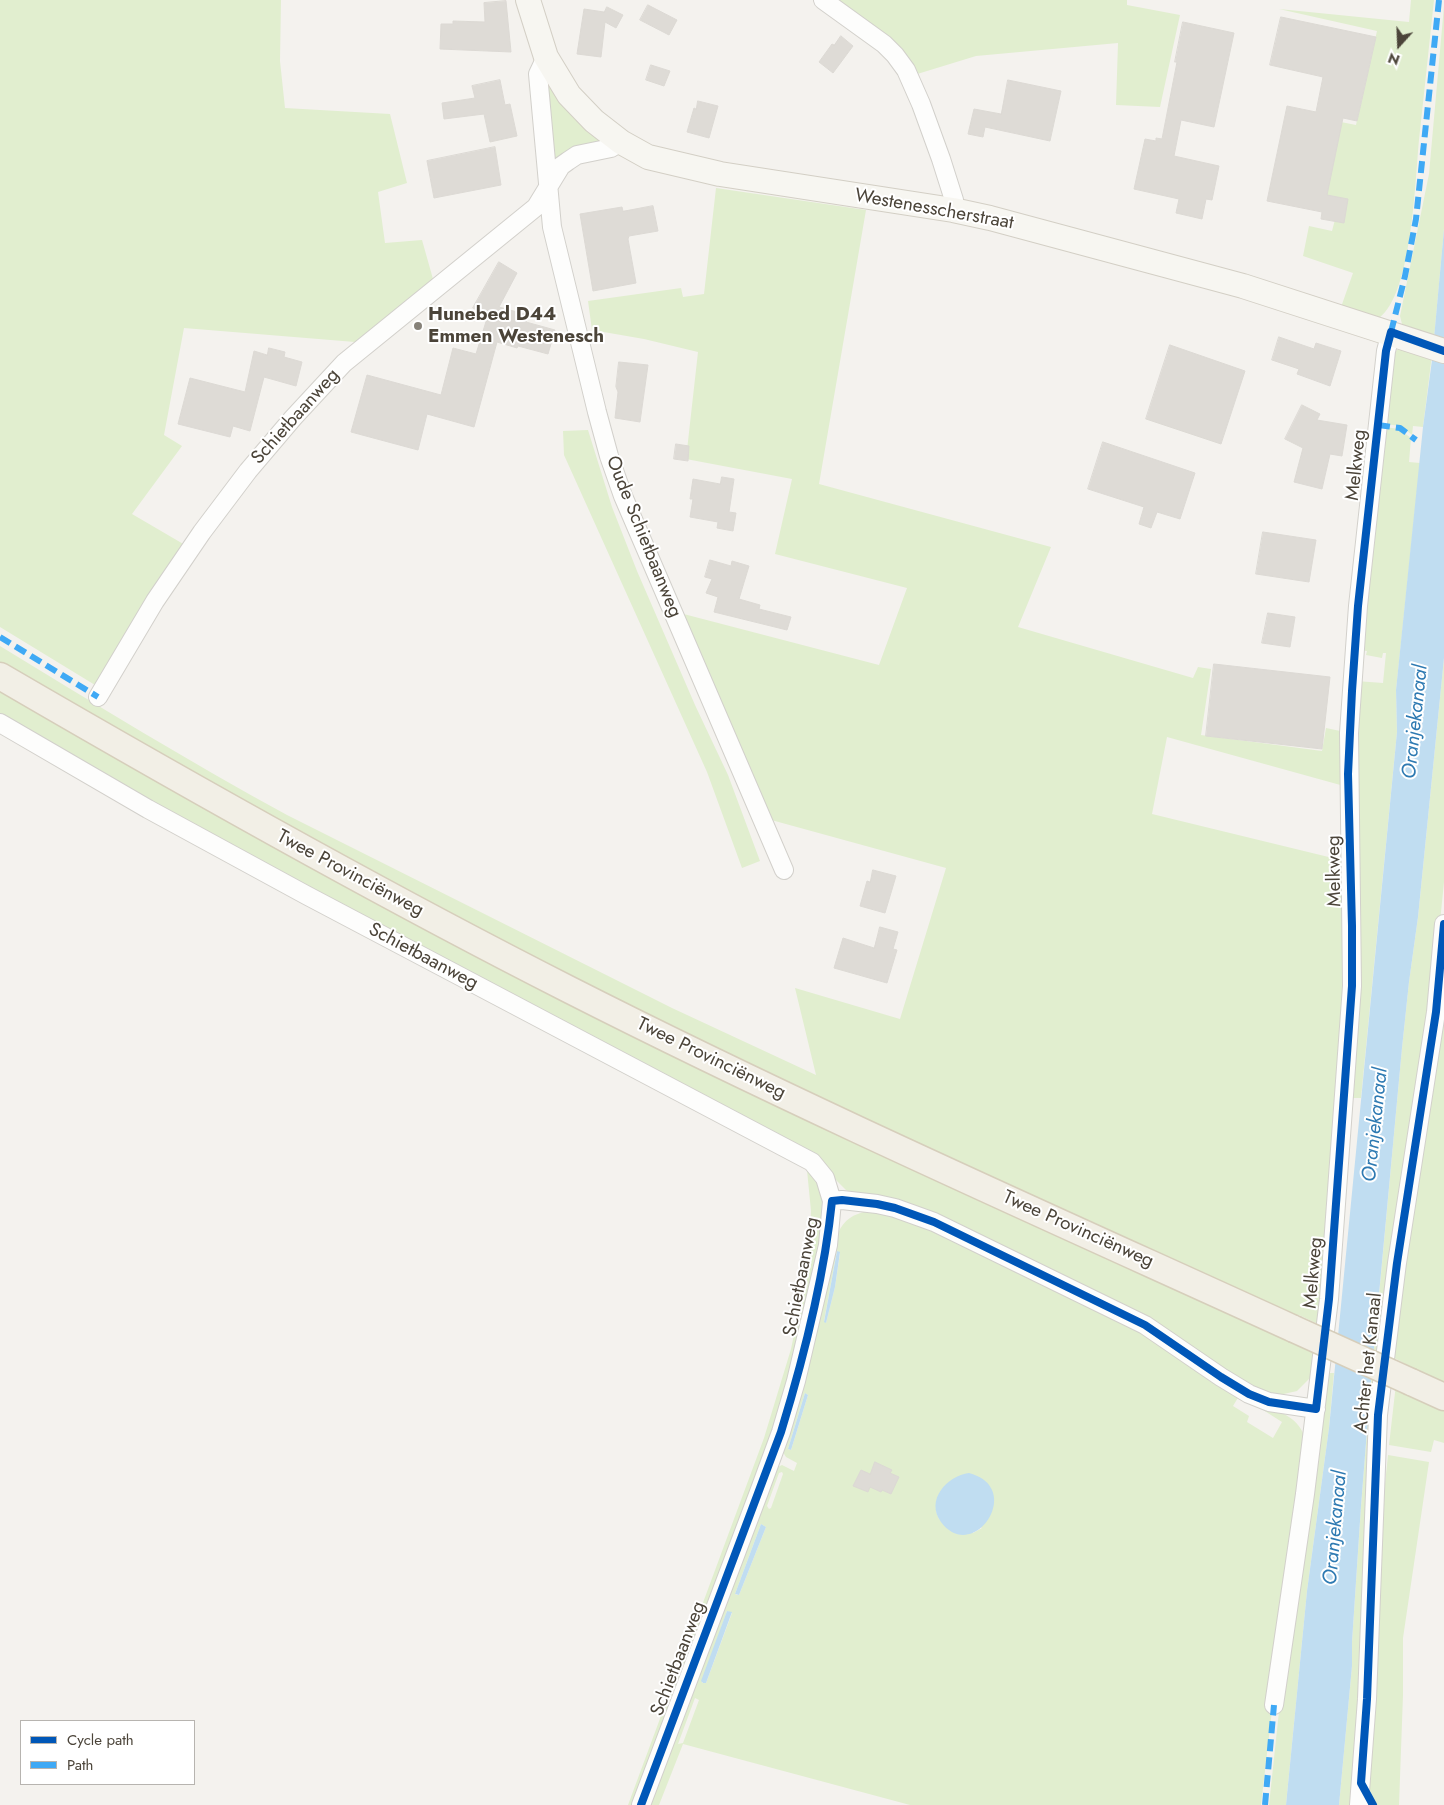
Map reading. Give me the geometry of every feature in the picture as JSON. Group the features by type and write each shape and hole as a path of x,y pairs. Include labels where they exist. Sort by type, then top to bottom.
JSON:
{"main road":[{"name":"Twee Provinciënweg","path":"0,676 152,765 280,836 577,993 863,1132 1444,1397"}],"street":[{"name":"Westenesscherstraat","path":"528,0 546,57 569,95 594,121 621,142 648,157 696,169 953,210 1020,226 1243,286 1391,332 1444,351"},
{"path":"823,0 884,44 906,70 921,104 941,159 954,200 953,210"},
{"name":"Oude Schietbaanweg","path":"546,57 538,74 552,227 597,412 616,478 784,870"},
{"path":"548,188 561,166 577,155 611,148 621,142"},
{"name":"Schietbaanweg","path":"98,697 155,601 202,532 248,471 293,418 344,363 536,207 548,188"},
{"name":"Melkweg","path":"1274,1705 1305,1494 1329,1300 1352,986 1348,774 1351,699 1359,597 1386,350 1391,332"},
{"name":"Schietbaanweg","path":"0,723 148,809 306,895 812,1162 825,1178 832,1201 828,1245 796,1381 781,1432 641,1805"},
{"name":"Achter het Kanaal","path":"1359,1805 1368,1699 1378,1415 1396,1272 1436,1012 1444,924"},
{"name":"Schietbaanweg","path":"832,1201 842,1200 877,1204 895,1208 934,1222 1145,1326 1249,1394 1269,1402 1316,1409"}],"green space":[{"path":"0,0 281,0 280,61 285,108 390,114 407,183 378,192 385,243 422,240 433,279 355,342 184,328 164,435 182,446 132,514 185,545 95,685 0,627"},
{"path":"835,0 1127,0 1127,5 1180,15 1160,107 1116,105 1118,43 976,56 914,75"},
{"path":"1411,0 1434,0 1410,235 1399,286 1390,305 1379,318 1340,310 1353,273 1303,256 1309,226 1332,231 1337,212 1317,207 1336,121 1356,125 1377,31 1279,9 1409,22"},
{"path":"1444,6 1444,229 1434,339 1403,328 1400,316 1429,174"},
{"path":"546,73 605,141 555,164"},
{"path":"716,188 866,210 819,484 1051,547 1018,627 1193,678 1198,667 1211,669 1201,735 1322,751 1326,728 1345,732 1344,786 1167,737 1152,814 1345,861 1348,957 1320,1325 1299,1315 1292,1318 670,1030 371,876 0,665 0,646 179,754 287,815 672,1008 816,1075 795,988 900,1019 946,868 764,818 676,612 879,665 907,588 775,554 792,479 686,459 698,352 644,339 592,330 588,301 681,288 683,297 704,294"},
{"path":"1404,346 1432,355 1423,427 1413,426 1412,435 1401,426 1385,424 1394,354"},
{"path":"1385,427 1399,429 1411,438 1409,462 1420,463 1396,690 1397,732 1361,1098 1349,1098 1356,681 1383,683 1386,653 1383,653 1382,658 1366,655 1367,651 1358,650"},
{"path":"588,430 612,507 637,571 695,705 728,775 760,861 742,868 707,772 564,455 563,431"},
{"path":"1444,658 1444,882 1440,922 1379,1353 1374,1349 1402,1048 1418,917"},
{"path":"0,686 841,1134 1082,1247 1317,1352 1313,1375 1297,1391 1279,1395 1260,1393 1180,1345 846,1190 825,1166 449,968 0,716"},
{"path":"1444,976 1444,1387 1392,1357"},
{"path":"807,1170 817,1181 822,1201 821,1253 798,1363 638,1805 628,1805 764,1438 791,1349 806,1277 809,1248 811,1211"},
{"path":"868,1211 910,1219 1122,1319 1239,1396 1233,1406 1249,1416 1247,1422 1273,1438 1282,1422 1260,1408 1262,1405 1287,1415 1297,1423 1304,1435 1261,1805 910,1805 683,1744 659,1805 645,1805 771,1470 782,1465 794,1471 797,1463 786,1457 779,1446 838,1233 846,1221","holes":["837,1251 840,1253 835,1287 826,1323 824,1321","805,1393 808,1395 791,1450 788,1449","782,1472 783,1474 771,1508 769,1509 767,1506 779,1473","938,1499 982,1528 973,1533 939,1519 936,1511","761,1524 766,1527 739,1595 735,1594","727,1611 732,1613 706,1683 702,1683","695,1698 699,1700 683,1743 678,1744"]},
{"path":"1328,1373 1334,1373 1329,1428 1307,1591 1286,1805 1269,1805 1283,1674"},
{"path":"1371,1380 1377,1382 1356,1805 1339,1805 1352,1666 1361,1506"},
{"path":"1396,1384 1444,1407 1444,1443 1434,1440 1431,1452 1389,1445"},
{"path":"1388,1455 1429,1462 1403,1638 1399,1805 1376,1805 1367,1783 1377,1561"}],"water":[{"name":"Oranjekanaal","path":"1444,229 1444,658 1418,917 1402,1048 1371,1380 1361,1506 1352,1666 1339,1805 1286,1805 1307,1591 1329,1428 1397,732 1396,690 1423,427 1432,360"},
{"path":"837,1251 840,1252 835,1287 826,1323 824,1322"},
{"path":"805,1393 808,1395 791,1450 788,1449"},
{"path":"969,1473 985,1481 993,1493 994,1506 988,1519 979,1529 967,1535 954,1533 941,1522 937,1514 936,1505 937,1498 946,1484 961,1475"},
{"path":"761,1524 766,1527 739,1595 735,1594"},
{"path":"727,1611 732,1612 706,1683 703,1683 701,1681"}],"building":[{"path":"506,1 511,52 440,49 441,24 453,24 453,21 485,22 484,3"},
{"path":"648,5 677,20 669,35 640,20"},
{"path":"607,7 623,15 616,28 605,22 601,57 577,54 584,9 604,12"},
{"path":"1281,17 1376,37 1357,121 1343,118 1327,195 1348,199 1344,223 1321,219 1322,212 1267,201 1287,106 1316,112 1323,77 1270,65"},
{"path":"1183,22 1234,33 1214,127 1181,120 1174,156 1219,166 1212,200 1206,199 1202,219 1176,213 1179,199 1134,189 1145,139 1156,141 1156,138 1162,139"},
{"path":"841,36 853,46 833,73 819,62 832,44 834,45"},
{"path":"651,65 670,71 664,86 646,80"},
{"path":"500,80 505,105 510,104 517,136 490,142 484,114 444,119 442,103 475,98 472,86"},
{"path":"1008,80 1061,91 1050,141 985,127 983,137 968,134 974,109 1001,114"},
{"path":"698,101 718,106 709,138 687,132"},
{"path":"495,147 501,185 434,198 427,161"},
{"path":"653,206 658,231 629,236 628,239 636,283 593,291 580,214 622,207 623,211"},
{"path":"499,262 517,273 499,307 528,315 526,322 555,330 548,354 497,342 474,427 427,414 418,450 351,432 367,375 441,395 453,348 476,354 488,315 473,308"},
{"path":"1279,337 1314,349 1316,343 1341,351 1330,386 1297,374 1299,369 1272,360"},
{"path":"1170,345 1245,371 1221,444 1146,419"},
{"path":"269,348 285,352 284,357 302,362 296,386 264,377 250,431 233,426 230,437 178,424 190,378 245,392 254,351 267,355"},
{"path":"619,362 648,365 640,422 615,418"},
{"path":"1302,405 1320,414 1317,420 1347,425 1342,456 1330,454 1322,489 1294,482 1303,448 1285,439"},
{"path":"1103,442 1195,473 1180,519 1157,512 1151,528 1139,524 1144,507 1088,489"},
{"path":"676,444 689,446 688,461 674,459"},
{"path":"722,477 734,479 729,512 736,513 733,531 717,528 718,522 690,517 693,499 690,499 693,479 720,484"},
{"path":"1263,532 1316,540 1309,582 1256,574"},
{"path":"710,560 731,566 732,561 749,566 739,599 760,605 759,609 791,617 787,630 714,612 718,597 706,593 712,579 705,577"},
{"path":"1268,613 1295,617 1290,647 1262,643"},
{"path":"1214,664 1330,677 1322,749 1206,736"},
{"path":"873,870 896,876 885,913 860,906 867,881 870,882"},
{"path":"880,927 898,932 893,949 897,950 887,983 834,968 843,938 874,948"},
{"path":"875,1462 892,1470 890,1473 899,1477 891,1494 870,1487 868,1492 853,1486 861,1470 870,1474"}],"marked path":[{"path":"1391,332 1405,276 1416,219 1439,0"},
{"path":"1378,425 1400,428 1416,440"},
{"path":"0,637 98,697"},
{"path":"1265,1805 1274,1705"}],"cycle path":[{"path":"641,1805 781,1432 812,1318 824,1259 832,1201 842,1200 877,1204 895,1208 934,1222 1145,1325 1249,1394 1269,1402 1316,1409 1329,1299 1352,986 1348,774 1352,691 1358,606 1386,351 1391,332 1444,351"},
{"path":"1373,1805 1361,1783 1367,1699 1378,1415 1397,1263 1436,1012 1444,924"}],"place":[{"name":"Hunebed D44 Emmen Westenesch","path":"418,326"}]}
